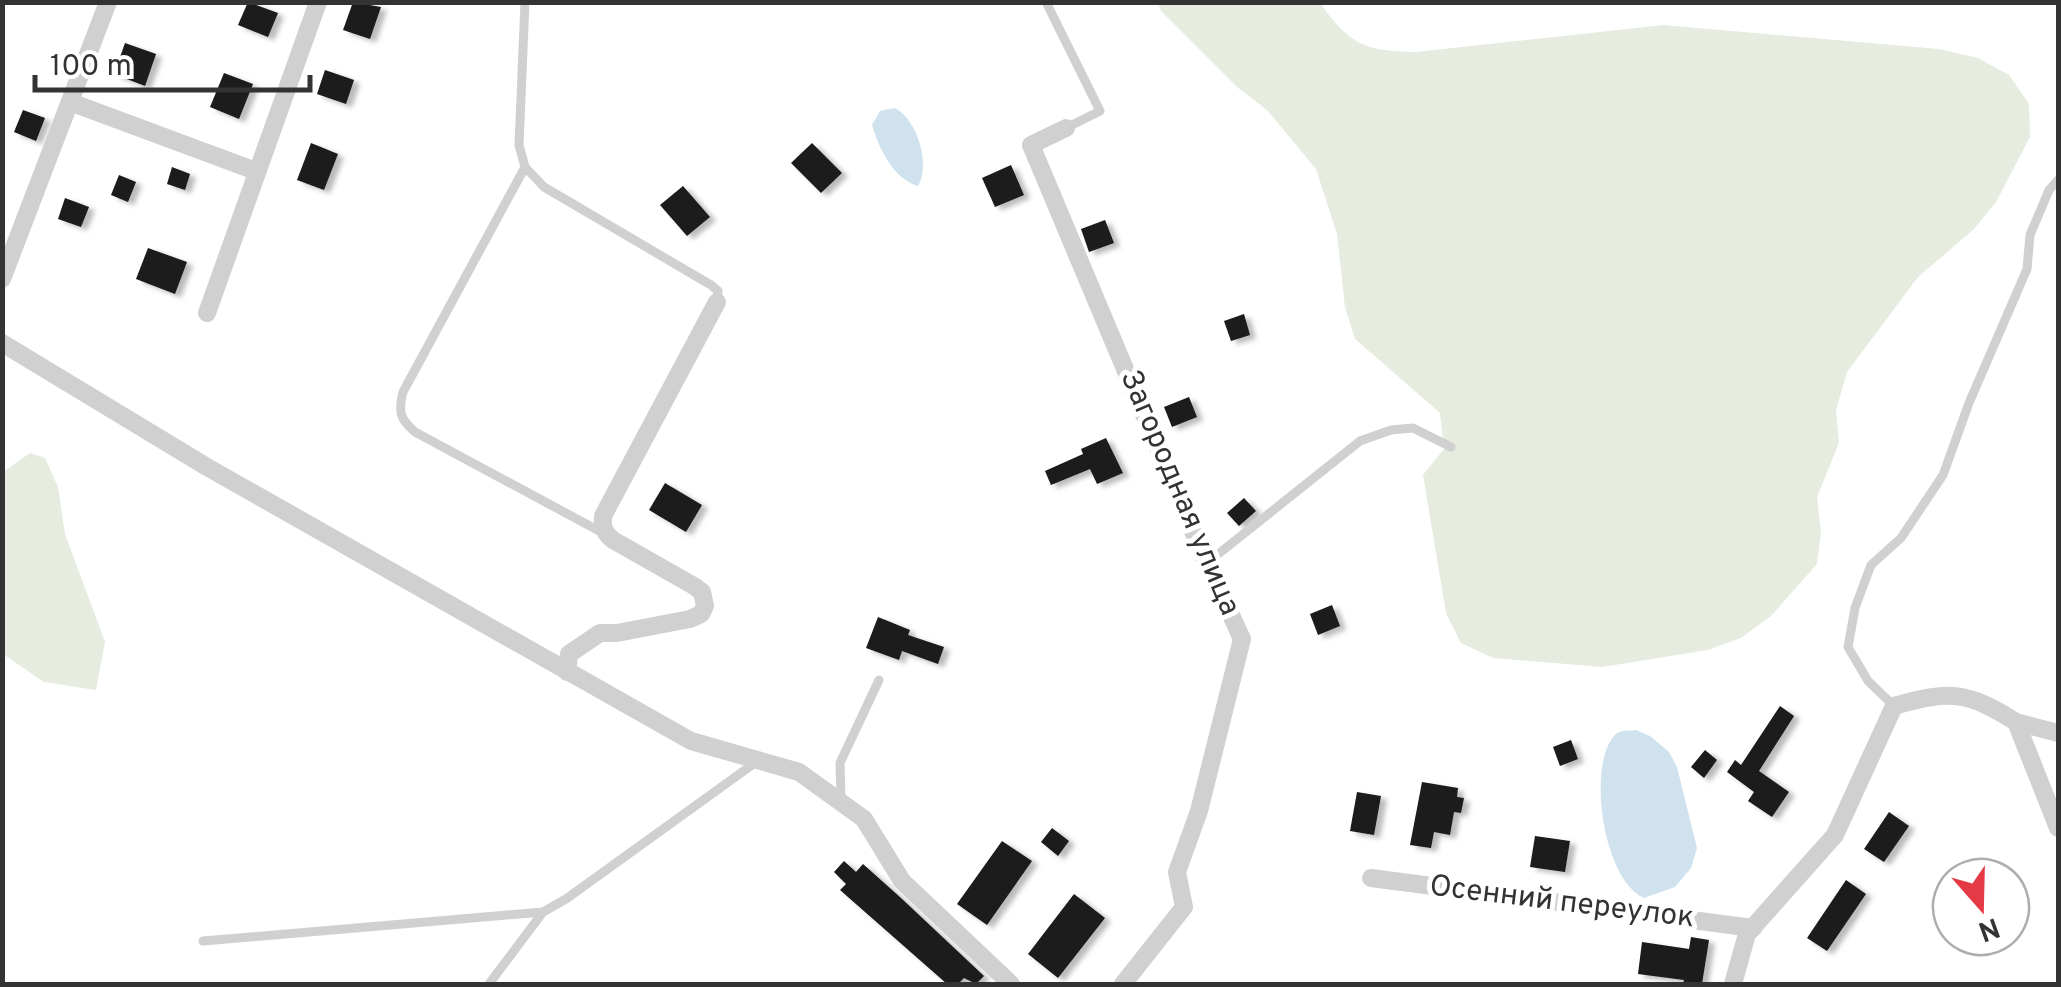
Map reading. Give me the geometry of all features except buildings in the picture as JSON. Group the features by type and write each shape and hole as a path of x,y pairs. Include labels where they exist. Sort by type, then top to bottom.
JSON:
{"street":[{"path":"2,280 108,2"},
{"path":"207,313 318,2"},
{"path":"70,102 256,170"},
{"name":"Загородная улица","path":"1066,128 1031,146 1242,640 1199,812 1177,872 1184,907 1123,984"},
{"path":"567,672 569,654 600,633 617,634 690,619 701,614 706,606 702,592 694,586 606,534 603,516 717,302"},
{"path":"2,343 207,467 691,742 798,772 864,819 902,881 1010,984"},
{"path":"1732,984 1747,934 1834,834 1894,706 1929,696 1964,695 2016,722 2058,733"},
{"path":"2016,722 2058,828"},
{"name":"Осенний переулок","path":"1371,878 1753,928"}],"lane":[{"path":"525,2 519,145 525,167 544,188 711,285 718,292 717,302"},
{"path":"1046,2 1100,111 1066,128"},
{"path":"525,167 412,375 398,409 402,420 416,432 606,534"},
{"path":"1894,706 1868,680 1848,647 1855,608 1870,565 1901,538 1942,475 2027,269 2030,236 2049,190 2058,180"},
{"path":"1207,563 1360,441 1391,430 1414,428 1451,447"},
{"path":"842,803 840,763 878,680"},
{"path":"203,941 542,912 566,899 758,760"},
{"path":"492,983 542,912"}],"shaded area":[{"path":"1158,3 1320,3 1350,37 1371,47 1398,51 1663,25 1939,49 1978,58 2009,75 2029,104 2030,137 1996,202 1973,230 1918,277 1847,372 1836,410 1839,443 1817,497 1821,532 1817,564 1771,616 1741,638 1708,650 1602,667 1493,658 1461,643 1446,613 1423,475 1444,449 1440,413 1355,339 1345,307 1337,234 1316,169 1267,110 1237,87 1161,11"},
{"path":"30,453 45,458 58,487 65,534 105,642 96,690 44,682 3,654 3,472"}],"water":[{"path":"895,108 910,122 920,143 923,166 918,186 894,170 872,125 880,111"},
{"path":"1636,730 1669,752 1677,767 1697,848 1691,868 1675,887 1644,898 1630,887 1618,869 1609,847 1601,796 1606,751 1616,734"}]}
